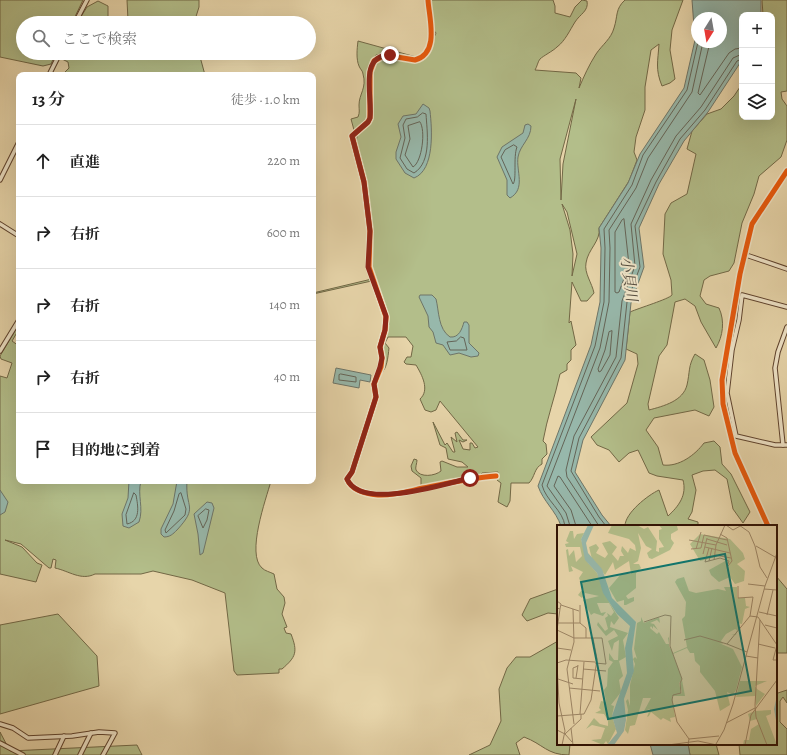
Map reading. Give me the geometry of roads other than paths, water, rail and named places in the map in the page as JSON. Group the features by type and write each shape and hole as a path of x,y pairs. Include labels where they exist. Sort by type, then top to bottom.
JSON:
{"street":[{"path":"79,16 87,0"},
{"path":"428,0 432,36 425,54 415,60 385,55 374,61 370,72 370,118 368,122 352,136 364,182 370,231 368,267 386,316 386,323 381,342 380,367 374,384 376,397 352,472 347,479 350,486 357,490 378,495 496,476"},
{"path":"50,72 56,60"},
{"path":"0,180 16,148"},
{"path":"0,224 16,234"},
{"path":"749,256 787,269"},
{"path":"787,307 742,295 739,320 731,358 727,393 736,436 785,445 775,372 787,327"},
{"path":"0,351 16,325"},
{"path":"782,342 787,344"},
{"path":"0,724 13,728 28,738 115,732 104,755"},
{"path":"80,755 91,733"},
{"path":"55,755 64,736"},
{"path":"0,744 23,755"}],"water":[{"name":"小貝川","path":"692,0 761,0 761,12 739,12 739,65 708,112 684,141 659,184 639,228 644,267 631,303 625,360 583,440 575,472 602,515 610,525 561,525 538,486 591,345 600,302 601,248 599,228 628,183 640,154 684,88 693,48 727,48 727,12 693,12"},
{"path":"423,104 429,108 430,111 431,148 426,167 421,174 414,178 405,173 396,159 396,152 401,137 398,124 403,116 416,114"},
{"path":"528,124 531,126 531,131 518,157 518,190 510,198 507,195 507,180 497,157 502,147 523,133 525,125"},
{"path":"420,295 432,295 436,299 441,325 446,334 450,337 458,335 464,322 467,322 469,325 469,343 479,353 478,356 471,357 459,353 450,355 443,345 436,343 433,332 429,327 428,316 419,297"},
{"path":"336,368 371,375 370,382 360,380 359,388 333,383"},
{"path":"129,484 140,484 141,507 139,522 129,528 123,526 122,514 128,498"},
{"path":"176,484 187,484 190,507 188,516 173,534 164,537 161,534 161,529 173,504"},
{"path":"0,490 8,502 5,512 0,515"},
{"path":"207,502 212,503 214,508 203,553 200,555 194,514"},
{"path":"650,745 688,745 690,755 653,755"}]}
